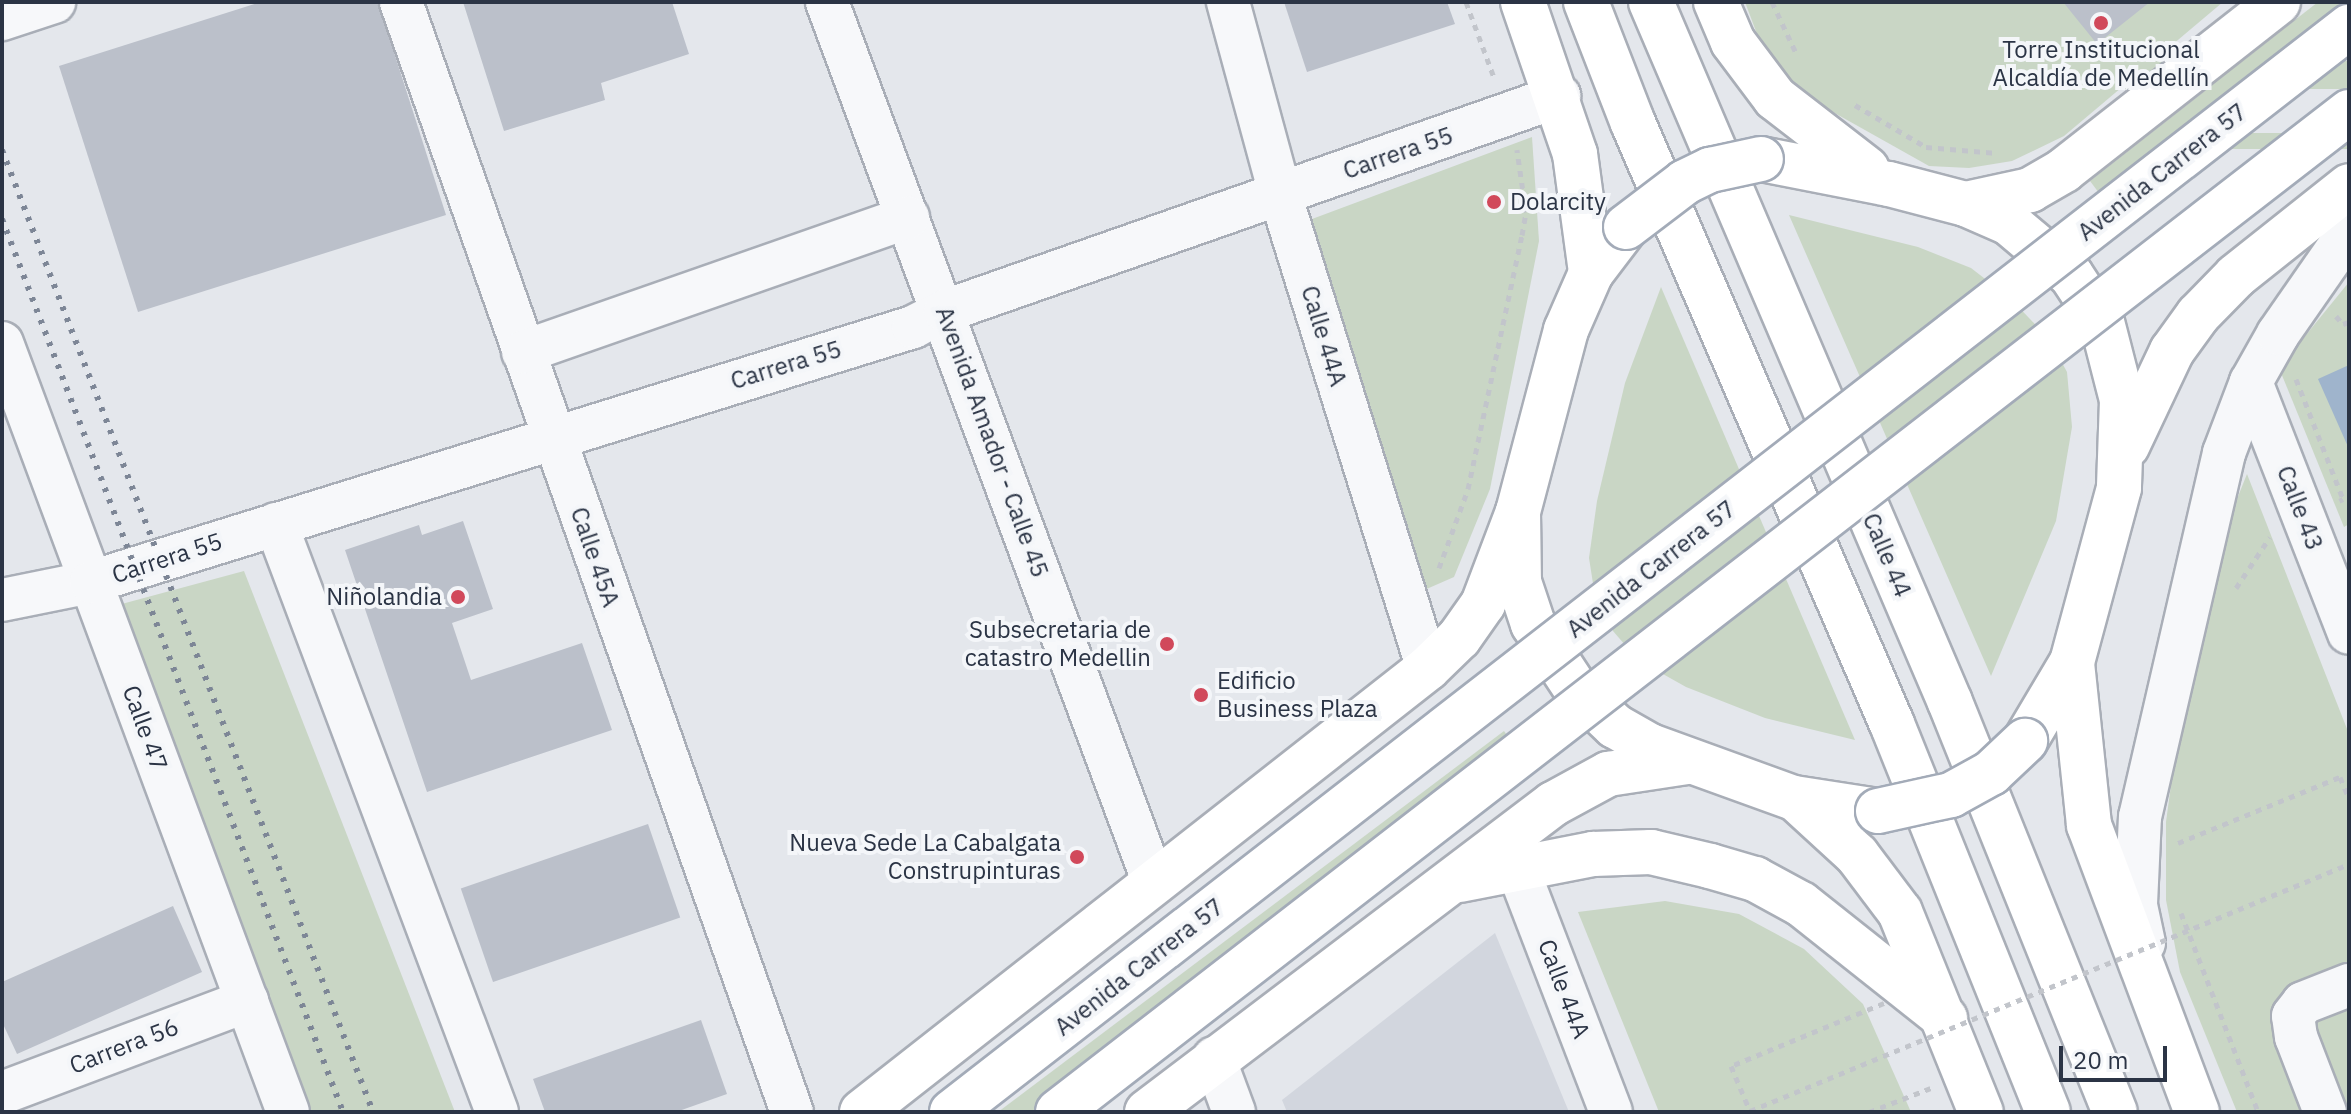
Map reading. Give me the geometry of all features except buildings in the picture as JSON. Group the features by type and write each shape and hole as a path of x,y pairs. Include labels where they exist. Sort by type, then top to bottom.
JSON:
{"main road":[{"path":"1523,2 1559,96 1575,154 1591,273"},
{"path":"1586,2 1633,123 1892,724 2048,1112"},
{"name":"Calle 44","path":"1651,2 1950,702 2115,1112"},
{"path":"1716,2 1733,42 1775,98 1797,120 1889,184"},
{"path":"1966,204 2030,190 2051,178 2278,2"},
{"name":"Avenida Carrera 57","path":"952,1112 2349,27"},
{"path":"1058,1112 2349,112"},
{"path":"862,1112 1428,668 1459,638 1483,604 1518,512 1566,330 1591,273 1626,227 1685,182 1710,170 1761,159 1889,184 1966,204 2034,239 2071,275 2102,322 2122,400 2123,456"},
{"path":"1518,512 1519,582 1553,660 1615,726 1689,762 1794,798 1878,811 1951,795 1991,773 2025,741 2072,662 2123,456 2172,351 2198,315 2236,276 2349,186"},
{"path":"2072,662 2089,825 2197,1112"},
{"path":"1147,1112 1214,1058 1553,804 1608,774 1689,762"},
{"path":"1794,798 1880,882 1917,944 1981,1112"},
{"path":"1446,883 1593,854 1651,852 1755,879 1837,930 1945,1018"}],"street":[{"path":"2,19 54,2"},
{"name":"Calle 45A","path":"401,2 792,1112"},
{"name":"Avenida Amador - Calle 45","path":"827,2 945,311 1154,883"},
{"name":"Calle 44A","path":"1228,2 1280,194 1428,668"},
{"name":"Carrera 55","path":"2,600 91,582 552,435 913,327 945,311 1559,96"},
{"path":"523,352 908,217"},
{"path":"2156,1007 2136,904 2140,817 2224,453 2251,382 2349,232"},
{"name":"Calle 47","path":"2,343 288,1112"},
{"name":"Calle 43","path":"2251,382 2335,557 2349,633"},
{"path":"276,524 497,1112"},
{"name":"Calle 44A","path":"1517,867 1611,1112"},
{"path":"2325,1112 2296,1037 2293,1016 2303,1003 2349,985"},
{"name":"Carrera 56","path":"2,1093 247,1001"},
{"path":"1214,1058 1234,1112"}],"path":[{"path":"1439,568 1468,489 1526,212 1522,166 1466,2"},
{"path":"1772,2 1801,61"},
{"path":"1846,100 1926,147 1962,154 2006,151"},
{"path":"2329,330 2338,319 2349,322"},
{"path":"2294,372 2343,499"},
{"path":"2234,595 2256,552 2278,529"},
{"path":"2177,831 2173,845 2340,777 2349,798"},
{"path":"1884,1003 1731,1066 1750,1111 2349,864"},
{"path":"2176,898 2258,1112"},
{"path":"1869,1112 1933,1087"}],"shaded area":[{"path":"1495,933 1569,1112 1287,1112 1282,1100"}],"green space":[{"path":"1745,2 2223,2 2064,136 2012,161 1969,168 1929,166 1799,93 1763,50"},
{"path":"2318,2 2348,2 2102,197 2090,181"},
{"path":"2077,61 2349,61 2349,89 2077,89"},
{"path":"2232,133 2349,133 2349,149 2232,149"},
{"path":"1532,137 1539,241 1490,489 1454,577 1422,591 1312,219"},
{"path":"1789,215 1918,247 1971,268 2011,299 2049,339 2067,372 2072,427 2056,521 1991,676"},
{"path":"2349,282 2349,524 2344,527 2279,368"},
{"path":"1661,287 1855,740 1765,718 1686,687 1638,660 1613,631 1594,590 1589,558 1597,501 1625,383"},
{"path":"2247,474 2349,734 2349,1112 2237,1112 2180,972 2166,900 2166,822 2187,666 2215,554"},
{"path":"244,571 455,1112 308,1112 118,605"},
{"path":"1504,731 1512,742 1031,1112 998,1112"},
{"path":"1665,901 1739,914 1804,949 1863,1004 1911,1112 1659,1112 1578,912"}],"water":[{"path":"2349,365 2349,449 2318,379"}],"railway":[{"path":"2,150 373,1112"},
{"path":"2,219 343,1112"}],"place":[{"name":"Torre Institucional Alcaldía de Medellín","path":"2101,23"},
{"name":"Dolarcity","path":"1494,202"},
{"name":"Niñolandia","path":"458,597"},
{"name":"Subsecretaria de catastro Medellin","path":"1167,644"},
{"name":"Edificio Business Plaza","path":"1201,695"},
{"name":"Nueva Sede La Cabalgata Construpinturas","path":"1077,857"}]}
